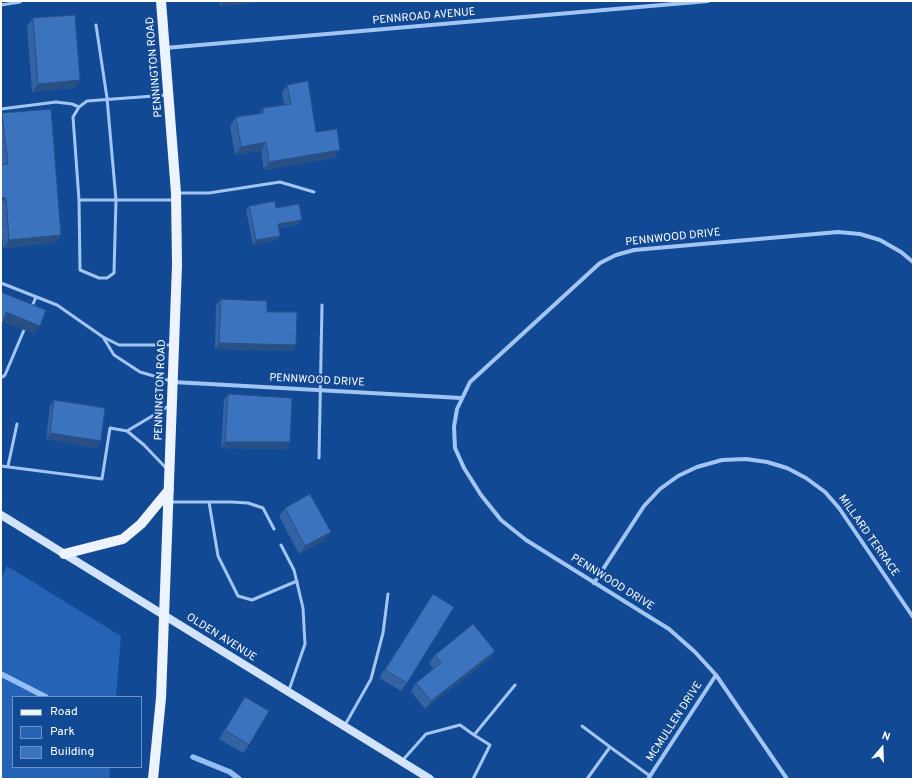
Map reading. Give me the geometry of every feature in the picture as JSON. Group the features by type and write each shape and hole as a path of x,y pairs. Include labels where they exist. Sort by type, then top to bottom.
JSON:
{"main road":[{"name":"PENNINGTON ROAD","path":"153,779 161,698 177,265 176,196 161,1"},
{"path":"64,554 123,539 141,524 169,490"},
{"name":"OLDEN AVENUE","path":"1,515 430,779"}],"street":[{"name":"PENNROAD AVENUE","path":"165,48 708,1"},
{"name":"PENNWOOD DRIVE","path":"787,779 716,675 695,652 669,629 526,540 501,520 481,495 464,468 455,448 454,427 461,398 470,382 600,264 616,255 634,250 838,232 860,234 880,240 901,252 913,262"},
{"name":"PENNWOOD DRIVE","path":"173,382 461,398"},
{"name":"MILLARD TERRACE","path":"594,583 644,506 660,489 678,476 697,467 722,460 746,459 767,462 788,468 806,478 825,492 840,508 913,617"},
{"name":"MCMULLEN DRIVE","path":"649,778 716,675"}],"lane":[{"path":"1,5 20,2"},
{"path":"96,25 107,98 116,200 114,273 107,278 99,278 80,270 79,200 73,117 79,107 88,101 107,98 169,95"},
{"path":"1,109 56,102 72,104 79,107"},
{"path":"79,200 116,200 176,196 209,193 280,182 314,192"},
{"path":"1,283 57,305 103,337 119,345 174,345"},
{"path":"30,314 36,297"},
{"path":"319,458 322,305"},
{"path":"1,378 5,375 24,330"},
{"path":"103,337 114,355 140,372 173,382"},
{"path":"127,431 172,404"},
{"path":"8,466 17,424"},
{"path":"1,466 102,479 110,428 127,431 144,445 170,472"},
{"path":"168,502 248,504 263,508 274,529"},
{"path":"209,502 218,556 238,596 252,600 296,581"},
{"path":"281,545 294,570 303,608 305,644 288,692"},
{"path":"344,726 371,679 383,632 388,594"},
{"path":"474,735 515,685"},
{"path":"402,761 426,734 460,725 490,745 473,779"},
{"path":"582,726 649,778"},
{"path":"587,779 610,747"}],"green space":[{"path":"7,566 121,636 116,696 12,696 12,768 110,768 109,779 1,779 1,579"}],"building":[{"path":"75,15 80,80 38,84 33,18"},
{"path":"308,81 316,132 337,129 340,150 269,162 266,142 241,147 236,117 264,113 263,108 291,104 287,85"},
{"path":"51,109 61,235 9,240 6,198 1,197 1,165 8,164 2,113"},
{"path":"275,201 276,208 299,204 302,220 278,224 280,236 256,240 249,206"},
{"path":"1,292 46,310 40,326 6,312 1,327"},
{"path":"221,299 267,301 267,312 297,312 296,345 219,343"},
{"path":"228,394 292,398 290,442 225,442"},
{"path":"54,400 105,408 101,441 50,433"},
{"path":"310,494 331,532 305,546 285,508"},
{"path":"433,594 454,607 407,683 385,670"},
{"path":"473,624 495,651 431,701 416,683 441,663 435,655"},
{"path":"245,697 269,711 249,745 225,730"}],"waterway":[{"path":"1,674 44,696"},
{"path":"193,757 230,772 239,779"}]}
